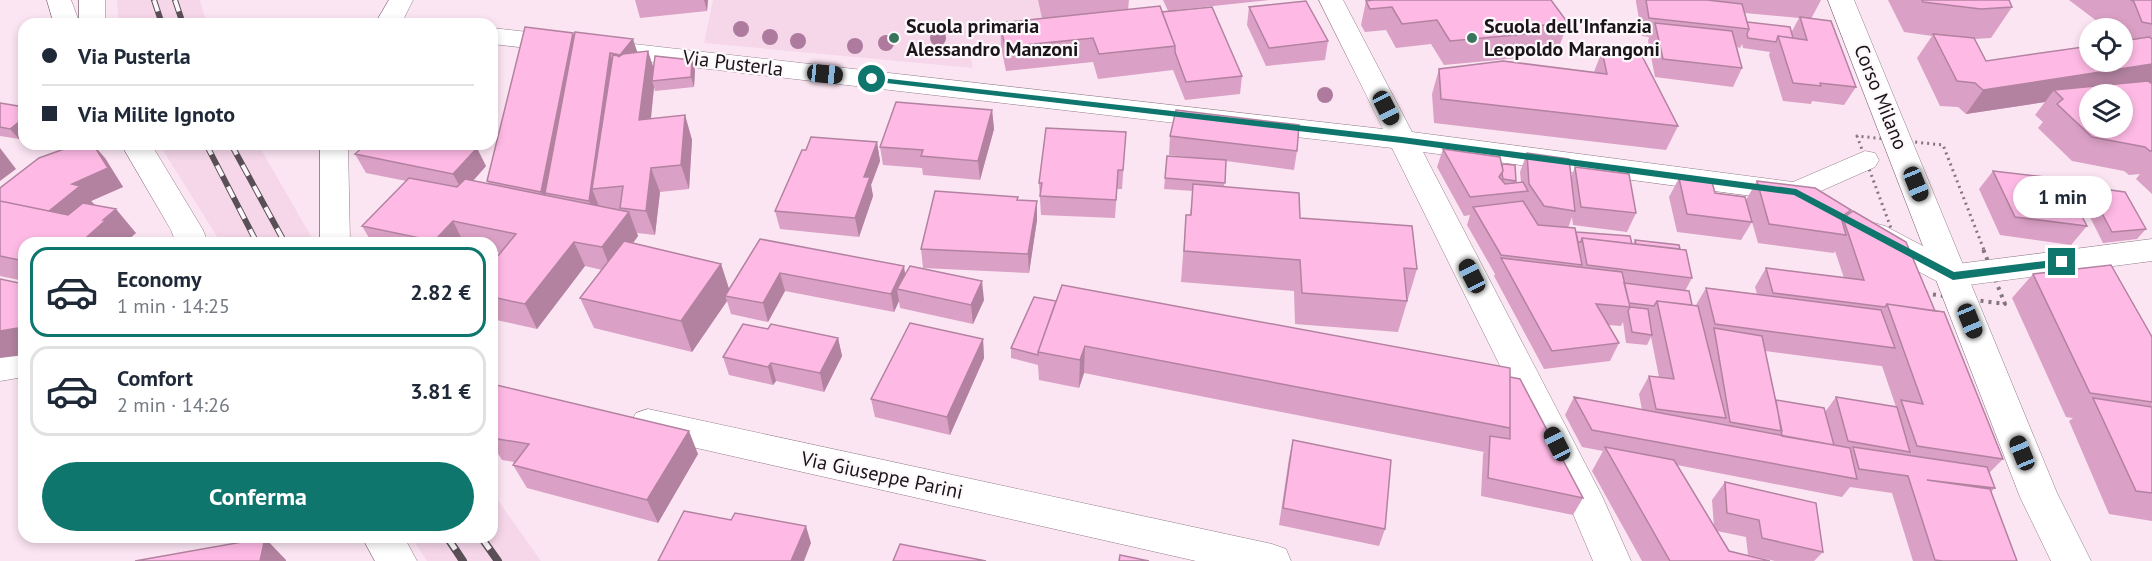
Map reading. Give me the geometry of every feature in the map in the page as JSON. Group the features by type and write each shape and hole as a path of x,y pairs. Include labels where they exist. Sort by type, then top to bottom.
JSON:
{"street":[{"path":"59,0 65,18"},
{"path":"92,0 92,18"},
{"path":"391,18 400,0"},
{"path":"1331,0 1589,507 1612,561"},
{"name":"Corso Milano","path":"1841,0 1953,276 2039,497 2071,561"},
{"name":"Via Pusterla","path":"498,37 1402,140 1796,192 1953,276"},
{"path":"140,150 190,237"},
{"path":"334,150 335,237"},
{"path":"1796,192 1865,160"},
{"path":"1953,276 2152,250"},
{"path":"0,368 18,365"},
{"name":"Via Giuseppe Parini","path":"620,417 1272,561"},
{"path":"386,543 397,561"}],"shaded area":[{"path":"117,0 200,0 205,18 118,18"},
{"name":"Scuola primaria Alessandro Manzoni","path":"713,0 1124,0 1133,33 969,49 973,68 704,43"},
{"path":"163,150 261,150 312,237 217,237"},
{"path":"498,500 541,561 427,561 415,543 498,543"}],"building":[{"path":"1551,0 1568,23 1523,27 1527,34 1450,41 1437,20 1402,24 1392,7 1370,9 1366,1"},
{"path":"1646,0 1707,0 1742,4 1749,29 1649,18"},
{"path":"1922,0 2009,0 2012,7 1981,9 1923,2"},
{"path":"2131,0 2152,0 2152,24 2142,22"},
{"path":"1306,1 1328,41 1269,48 1249,7"},
{"path":"1160,6 1175,46 1099,54 1093,38 1005,47 1000,23"},
{"path":"1212,7 1242,76 1186,82 1162,12"},
{"path":"1800,17 1831,21 1856,87 1793,83 1778,36 1807,40"},
{"path":"1747,22 1790,27 1793,38 1778,36 1776,42 1748,38"},
{"path":"1655,23 1732,31 1742,68 1663,59"},
{"path":"525,27 573,33 541,192 487,181 495,150 498,150 498,136"},
{"path":"575,32 633,39 620,55 610,53 589,201 545,193"},
{"path":"1933,34 1974,38 1986,61 2079,48 2079,72 2100,72 1983,90 1975,83 1957,81"},
{"path":"2149,37 2152,39 2152,64 2133,67 2133,39"},
{"path":"648,51 639,120 685,115 681,165 651,168 646,211 620,208 623,186 592,189 613,55 618,57 623,54"},
{"path":"1602,51 1641,54 1678,126 1441,99 1439,69 1503,61 1607,74"},
{"path":"655,56 692,60 691,77 652,81"},
{"path":"2148,81 2152,84 2152,151 2145,147 2097,138 2133,138 2133,84 2117,84"},
{"path":"2079,88 2079,125 2057,104 2063,99 2054,90"},
{"path":"896,102 992,110 978,161 921,156 923,150 880,147"},
{"path":"0,103 18,106 18,123 10,129 0,127"},
{"path":"1176,110 1299,125 1297,151 1170,136"},
{"path":"1046,128 1126,132 1123,170 1118,170 1116,200 1040,196 1042,183 1039,183"},
{"path":"811,137 877,142 864,177 870,177 855,218 775,211 802,150 806,150"},
{"path":"1443,149 1500,157 1503,171 1499,177 1505,184 1523,182 1528,191 1470,197"},
{"path":"61,150 97,150 108,168 72,184 80,186 49,211 0,201 0,188 39,158"},
{"path":"359,150 475,150 453,174 355,154"},
{"path":"1527,153 1569,159 1575,211 1544,206 1529,184"},
{"path":"1167,156 1226,160 1225,183 1165,178"},
{"path":"1502,164 1515,165 1516,181 1503,179"},
{"path":"1575,167 1629,174 1636,213 1581,207"},
{"path":"1993,171 2062,179 2087,226 2015,217"},
{"path":"409,178 457,187 465,179 629,212 602,247 574,242 525,304 498,298 498,256 516,234 453,221 438,237 415,237 362,226"},
{"path":"1679,178 1712,182 1715,193 1745,197 1752,222 1687,214"},
{"path":"1757,181 1815,188 1851,210 1841,217 1846,235 1769,224"},
{"path":"1193,184 1299,193 1300,218 1412,226 1417,269 1404,268 1407,301 1302,293 1300,260 1184,251 1186,215 1191,215"},
{"path":"2088,187 2125,192 2146,229 2112,232"},
{"path":"935,191 1018,197 1017,200 1037,201 1028,254 921,249"},
{"path":"0,201 68,215 83,203 116,209 87,237 18,237 18,260 0,256"},
{"path":"1523,201 1538,225 1575,228 1582,265 1501,255 1473,207"},
{"path":"1853,211 1906,242 1935,311 1773,293 1766,268 1864,280 1843,218"},
{"path":"1576,232 1630,236 1632,244 1582,238 1581,242 1578,242"},
{"path":"1582,238 1686,250 1692,278 1587,265"},
{"path":"760,239 904,266 891,294 780,273 763,303 725,296"},
{"path":"1635,240 1679,245 1680,249 1636,244"},
{"path":"624,241 721,264 681,321 580,298"},
{"path":"1501,258 1622,272 1630,307 1596,304 1619,343 1552,351"},
{"path":"2111,265 2152,337 2152,402 2090,393 2033,274"},
{"path":"910,266 982,281 971,305 897,289"},
{"path":"0,279 18,283 18,328 0,331"},
{"path":"1624,283 1689,291 1692,305 1657,301 1654,306 1629,303"},
{"path":"1062,285 1510,368 1510,428 1085,346 1080,360 1038,352"},
{"path":"1706,288 1881,310 1895,348 1715,324"},
{"path":"1034,297 1056,301 1038,355 1011,348"},
{"path":"1657,301 1698,306 1726,418 1656,409 1649,376 1674,379"},
{"path":"1887,304 1944,312 2003,459 1917,446 1901,400 1923,404"},
{"path":"1630,307 1648,309 1652,335 1632,332 1628,311"},
{"path":"910,323 983,339 947,417 871,399"},
{"path":"743,324 768,329 771,324 838,338 820,373 771,363 768,367 723,357"},
{"path":"1714,328 1762,336 1782,431 1730,422"},
{"path":"1510,377 1520,379 1583,498 1488,478 1490,436 1510,439"},
{"path":"498,385 689,431 647,500 513,465 529,444 498,439"},
{"path":"1574,397 1850,448 1857,479 1592,430"},
{"path":"1836,397 1897,407 1910,452 1848,441"},
{"path":"2093,398 2152,407 2152,493 2136,491"},
{"path":"1776,400 1824,408 1834,445 1782,436"},
{"path":"1293,440 1391,460 1385,529 1283,508"},
{"path":"1605,447 1674,460 1729,551 1770,561 1670,561"},
{"path":"1853,447 1987,467 1995,488 1927,480 1990,489 2017,561 1935,560 1908,476 1859,469"},
{"path":"1725,482 1816,503 1823,552 1762,538 1759,520 1727,513"},
{"path":"684,511 731,520 735,513 806,526 791,561 658,561"},
{"path":"237,543 264,543 260,561 135,561"},
{"path":"900,544 986,561 893,561"},
{"path":"1120,555 1149,561 1119,561"}],"railway":[{"path":"154,0 160,18"},
{"path":"175,0 181,18"},
{"path":"209,150 254,237"},
{"path":"234,150 282,237"},
{"path":"451,543 463,561"},
{"path":"485,543 498,561"}],"place":[{"name":"Scuola primaria Alessandro Manzoni","path":"894,38"},
{"name":"Scuola dell'Infanzia Leopoldo Marangoni","path":"1472,38"}],"route":[{"path":"872,79 1402,140 1796,192 1953,276 2062,262"}]}
